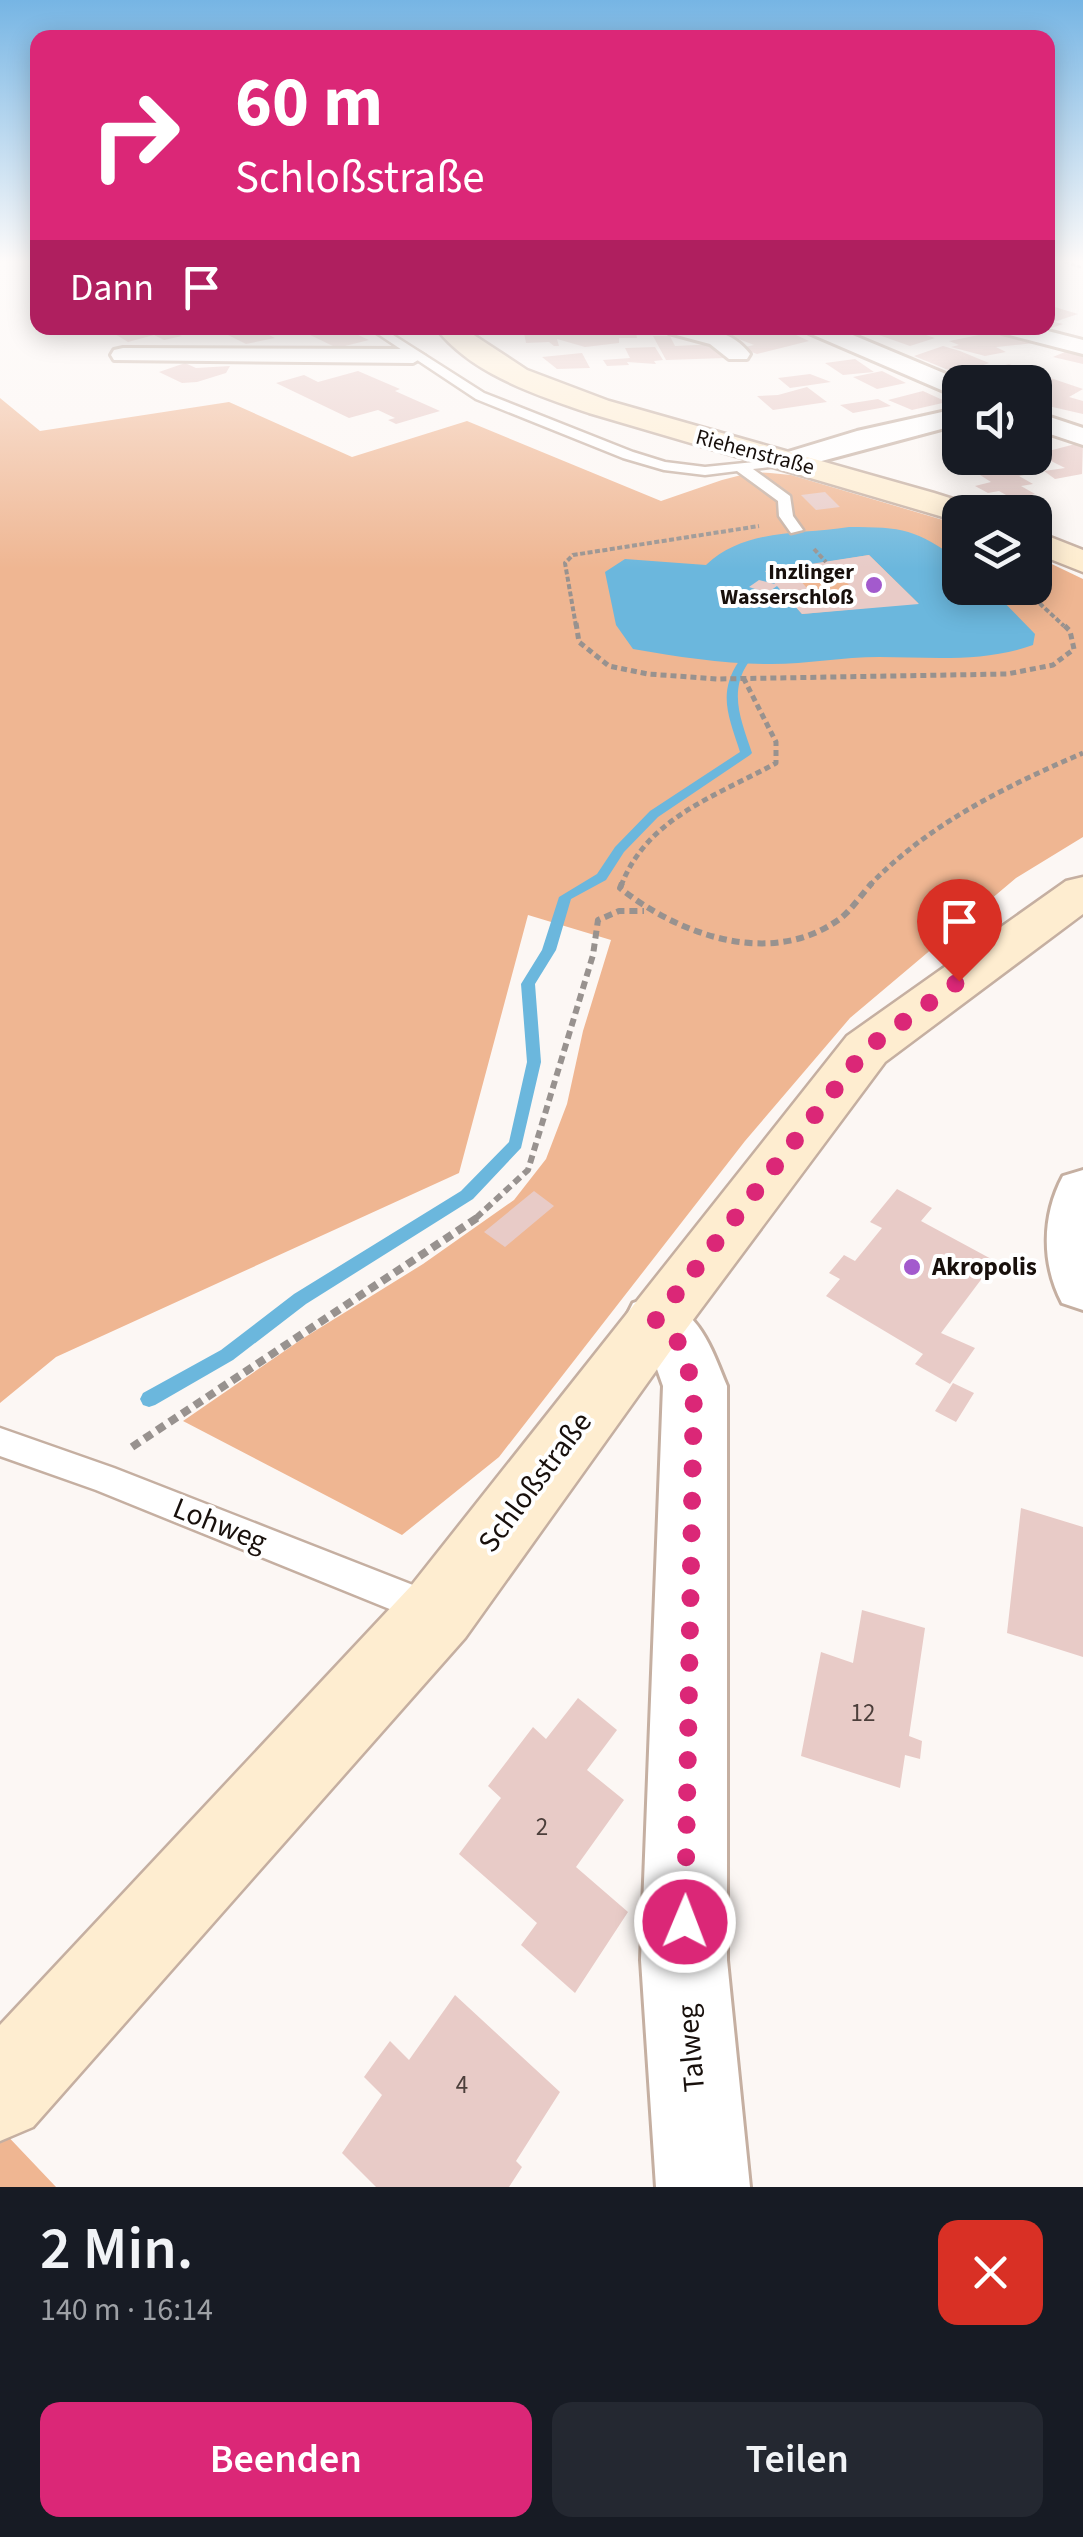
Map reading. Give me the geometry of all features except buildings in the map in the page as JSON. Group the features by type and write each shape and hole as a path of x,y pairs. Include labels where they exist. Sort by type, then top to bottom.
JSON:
{"street":[{"name":"Riehenstraße","path":"501,364 600,408 942,507"},
{"path":"900,364 942,382"},
{"path":"788,462 868,436 942,420"},
{"path":"1052,426 1083,437"},
{"path":"1052,548 1083,562"},
{"name":"Schloßstraße","path":"0,2094 438,1612 655,1321 866,1049 1083,890"},
{"path":"1083,1191 1074,1218 1083,1286"},
{"name":"Talweg","path":"655,1321 677,1340 694,1386 684,1960 703,2187"}],"lane":[{"path":"427,364 480,396 664,466 705,472 788,462"},
{"path":"739,466 786,500 793,526"},
{"name":"Lohweg","path":"0,1442 103,1478 438,1612"}],"path":[{"path":"793,526 599,548 573,555 564,563 579,642 609,666 648,674 717,679 1008,674 1054,665 1074,649 1083,647"},
{"path":"1041,605 1070,632 1083,636"},
{"path":"1070,632 1074,649"},
{"path":"645,911 620,888 624,874 661,826 776,764 780,751 775,738 742,679"},
{"path":"103,1478 121,1454 490,1210 528,1170 594,955 598,920 620,911 645,911 731,942 766,944 805,936 841,918 911,848 996,793 1083,753"}],"shaded area":[{"path":"0,398 40,431 229,402 352,457 467,421 661,501 753,472 791,475 942,520 942,605 1052,605 1052,564 1083,579 1083,837 1016,878 850,1018 745,1141 499,1457 402,1535 183,1421 514,1200 546,1159 567,1104 583,1031 611,940 528,915 459,1173 56,1357 0,1403"},
{"path":"0,2128 56,2187 0,2187"}],"water":[{"path":"849,527 896,529 920,536 942,549 942,605 1007,605 1035,634 1033,645 976,657 866,657 753,664 633,649 616,625 605,572 625,559 706,565 738,545 773,535","holes":["869,555 918,603 802,614 766,572"]}],"waterway":[{"path":"149,1399 227,1355 300,1299 467,1195 516,1144 534,1062 528,984 549,950 565,897 602,877 619,850 654,814 746,753 731,695 736,673 743,663"}],"place":[{"name":"Inzlinger Wasserschloß","path":"874,585"},
{"name":"Akropolis","path":"912,1267"}],"route":[{"path":"685,1922 694,1386 677,1340 655,1321 866,1049 959,981"}]}
